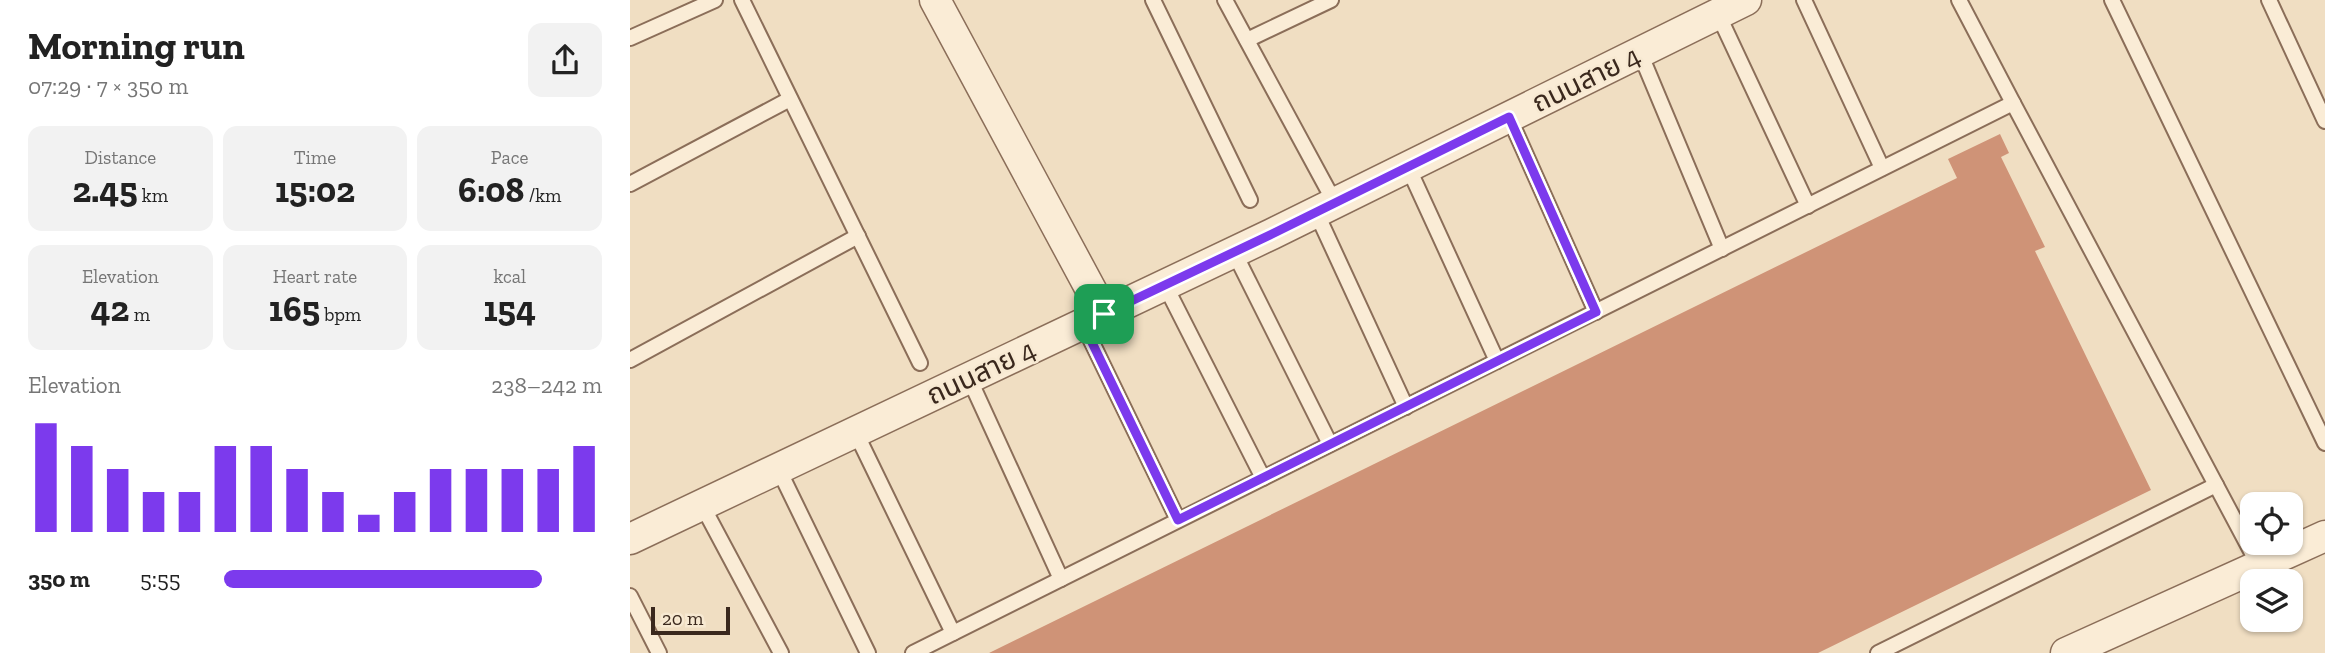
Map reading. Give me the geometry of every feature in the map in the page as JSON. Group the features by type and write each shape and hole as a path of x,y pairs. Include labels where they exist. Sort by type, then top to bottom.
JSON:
{"street":[{"path":"935,0 1094,319"},
{"name":"ถนนสาย 4","path":"630,539 1234,252 1746,0"},
{"path":"2066,653 2325,536"}],"lane":[{"path":"630,38 715,0"},
{"path":"742,0 920,363"},
{"path":"1153,0 1250,200"},
{"path":"1225,0 1247,40 1326,207 1406,407"},
{"path":"1247,40 1331,0"},
{"path":"1804,0 1882,168"},
{"path":"1959,0 2259,566"},
{"path":"2112,0 2325,443"},
{"path":"2269,0 2325,121"},
{"path":"1718,14 1808,206"},
{"path":"1640,53 1722,249"},
{"path":"630,184 790,99"},
{"path":"913,653 2012,103"},
{"path":"1509,117 1596,312"},
{"path":"1408,167 1497,362"},
{"path":"630,360 858,236"},
{"path":"1234,252 1330,444"},
{"path":"1165,285 1263,478"},
{"path":"1094,319 1178,520"},
{"path":"969,378 1060,579"},
{"path":"855,431 953,633"},
{"path":"778,468 868,653"},
{"path":"1878,653 2216,485"},
{"path":"702,505 781,653"},
{"path":"630,596 659,653"}],"building":[{"path":"2000,134 2009,153 2001,157 2045,247 2035,251 2151,490 1818,653 989,653 1957,178 1948,159"}],"route":[{"path":"1509,117 1596,312 1178,520 1083,324 1104,314 1509,117"}]}
